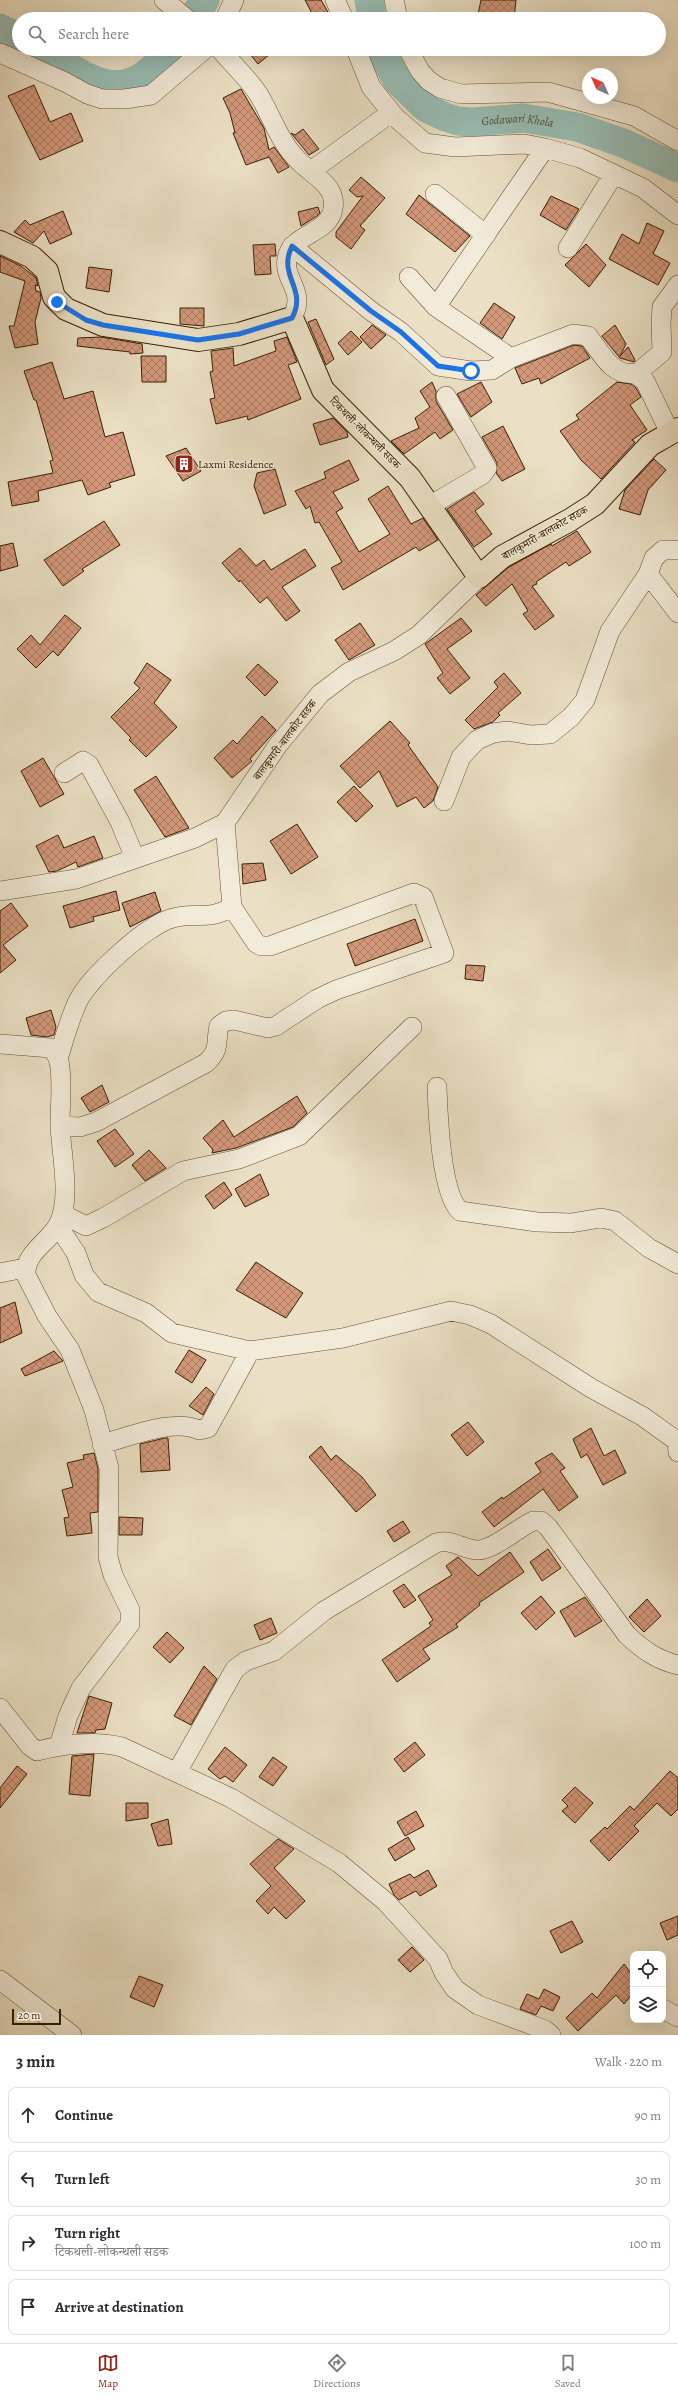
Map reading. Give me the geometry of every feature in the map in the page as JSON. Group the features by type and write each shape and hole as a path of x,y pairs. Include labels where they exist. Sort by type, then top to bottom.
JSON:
{"main road":[{"path":"0,242 32,257 47,271 54,297 66,309 103,325 198,340 254,330 292,318"},
{"name":"टिकथली-लोकन्थली सडक","path":"292,318 324,390 410,478 431,506 479,577"},
{"name":"बालकुमारी-बालकोट सडक","path":"479,577 502,557 570,520 595,504 650,445 674,431"}],"street":[{"path":"228,12 234,0"},
{"path":"335,0 341,12"},
{"path":"394,0 397,12"},
{"path":"168,3 179,12"},
{"path":"0,53 65,82 87,94 102,99 125,99 151,95 196,56"},
{"path":"226,56 258,94 283,142 295,158 311,171 332,193 333,209 325,223 292,246 287,256 286,267 297,295 298,308 292,318"},
{"path":"359,56 371,87 395,117 425,143 455,147 524,144 545,148 580,158 643,188 678,215"},
{"path":"412,56 420,71 429,81 440,88 461,94 548,92 634,116 678,141"},
{"path":"311,171 385,117"},
{"path":"436,307 545,148"},
{"path":"568,248 612,177"},
{"path":"434,194 486,234"},
{"path":"292,246 371,311 401,332 438,366 471,371 492,370 511,358 573,334 588,336 616,370 626,374 634,373 645,381 674,431"},
{"path":"409,277 436,307 511,358"},
{"path":"642,369 662,352 662,307 678,286"},
{"path":"431,506 482,475 487,468 446,396"},
{"path":"444,801 461,757 477,740 493,733 508,731 532,735 550,734 571,717 585,700 610,631 648,574 654,558 663,550 678,550"},
{"path":"648,574 678,614"},
{"name":"बालकुमारी-बालकोट सडक","path":"0,891 76,879 195,838 225,823 278,745 320,694 349,672 394,651 420,635 479,577"},
{"path":"64,773 78,762 83,761 89,765 120,822 135,858"},
{"path":"60,1126 80,1127 96,1122 206,1063 215,1054 219,1042 220,1026 226,1021 234,1020 268,1028 276,1026 317,999 336,990 444,953 423,897 414,893 270,946 261,946 256,943 232,907 225,823"},
{"path":"59,1746 68,1716 81,1688 130,1624 130,1610 113,1575 108,1557 109,1468 94,1410 74,1357 36,1296 26,1275 26,1268 38,1247 60,1220 65,1181 60,1126 58,1059 68,1024 88,984 148,930 174,917 211,917 232,907"},
{"path":"60,1220 86,1226 103,1218 183,1171 239,1159 299,1136 412,1027"},
{"path":"0,1044 51,1048 58,1059"},
{"path":"437,1087 439,1129 446,1180 454,1205 460,1211 537,1222 571,1223 601,1218 615,1221 649,1248 678,1264"},
{"path":"60,1220 76,1253 84,1275 98,1292 146,1313 172,1333 250,1351 342,1338 451,1311 470,1315 491,1324 591,1388 642,1416 678,1444"},
{"path":"0,1273 12,1272 26,1268"},
{"path":"102,1444 161,1428 181,1425 190,1426 199,1430 208,1428 250,1351"},
{"path":"177,1772 236,1669 246,1661 274,1651 324,1611 436,1543 449,1541 478,1550 487,1548 533,1522 541,1520 548,1526 627,1636 642,1649 662,1661 678,1665"},
{"path":"0,1708 30,1746 37,1751 59,1746 106,1743 122,1747 231,1798 339,1863 386,1902 438,1959 444,1973 455,1989 478,2005 545,2030 551,2035"},
{"path":"0,1980 72,2035"},
{"path":"666,2011 678,2017"}],"building":[{"path":"305,0 321,0 328,12 311,12"},
{"path":"481,0 516,0 515,12 478,12"},
{"path":"252,56 268,56 258,64"},
{"path":"34,85 50,122 71,113 83,141 40,160 8,96"},
{"path":"241,89 264,128 269,150 274,147 289,167 278,173 269,157 246,165 233,133 235,133 230,113 223,98"},
{"path":"303,129 319,149 309,155 291,133 295,135"},
{"path":"361,177 385,198 360,226 365,230 351,249 336,237 336,232 363,196 357,197 349,190"},
{"path":"419,195 470,236 455,252 406,214"},
{"path":"551,196 579,209 566,230 540,215"},
{"path":"318,207 320,213 301,226 298,212"},
{"path":"63,211 72,234 50,244 44,231 33,243 14,232 25,220 30,225"},
{"path":"647,223 664,231 653,254 670,263 658,285 609,259 622,234 639,244"},
{"path":"275,244 276,256 270,256 271,274 255,275 253,245"},
{"path":"586,244 606,265 589,287 565,265"},
{"path":"0,256 21,266 36,278 38,286 35,285 36,291 40,292 41,298 35,322 38,344 15,348 9,326 14,326 25,281 0,272"},
{"path":"89,267 112,270 109,292 86,288"},
{"path":"494,303 515,317 502,339 480,323"},
{"path":"180,308 204,308 204,326 180,324"},
{"path":"316,319 334,359 326,365 308,322"},
{"path":"372,325 386,335 371,349 360,337"},
{"path":"615,325 626,344 620,356 628,347 635,360 634,362 620,358 602,336"},
{"path":"351,331 362,342 348,355 338,343"},
{"path":"101,337 142,344 143,353 130,354 130,352 77,346 78,338"},
{"path":"287,337 297,362 288,365 301,399 248,420 247,416 216,424 210,399 215,398 210,372 213,371 211,351 233,348 234,366 276,351 274,341"},
{"path":"574,345 582,346 590,358 541,384 539,378 522,384 515,368"},
{"path":"141,356 166,356 166,382 142,382"},
{"path":"52,362 64,399 93,391 105,437 123,432 135,475 109,483 111,487 88,495 82,480 38,491 39,501 12,506 8,482 53,473 50,461 53,460 36,400 34,400 24,371"},
{"path":"432,382 436,391 436,401 453,430 440,439 435,432 404,454 391,441 419,428 415,418 430,407 420,391"},
{"path":"481,382 492,402 471,417 457,394"},
{"path":"617,382 631,384 636,388 641,397 630,405 647,430 632,440 635,442 601,479 581,460 560,431 579,419 576,415"},
{"path":"333,418 347,432 348,437 320,445 313,424"},
{"path":"503,426 525,469 502,481 496,473 497,463 482,437"},
{"name":"Laxmi Residence","path":"186,448 201,471 183,481 166,456"},
{"path":"654,459 666,470 648,490 640,515 619,509 625,490"},
{"path":"349,460 359,480 333,492 343,508 336,512 359,552 390,534 368,499 388,486 411,524 423,518 438,540 419,551 416,547 343,590 331,568 342,562 319,522 315,523 310,506 306,509 295,491 326,478 324,472"},
{"path":"275,469 286,505 264,514 254,486 257,473"},
{"path":"474,492 484,504 475,511 492,534 474,547 447,509"},
{"path":"104,521 120,545 82,569 84,571 63,586 44,560"},
{"path":"577,531 591,552 569,566 566,562 536,582 537,584 532,586 554,616 535,630 523,614 528,611 512,584 486,606 476,595 509,567 551,544 552,546"},
{"path":"13,543 18,566 0,571 0,546"},
{"path":"240,548 256,566 264,560 271,570 305,549 316,566 282,587 300,611 286,621 267,597 260,603 240,580 239,582 222,563"},
{"path":"65,615 81,628 58,656 53,651 36,668 17,649 31,635 40,645"},
{"path":"461,618 472,631 447,649 470,678 450,694 437,678 443,673 425,644"},
{"path":"360,623 375,645 349,660 335,640"},
{"path":"147,663 171,680 154,703 177,727 146,757 129,740 131,738 111,717 140,688 134,683"},
{"path":"258,664 278,682 265,696 246,677"},
{"path":"504,673 521,693 498,713 500,715 493,722 474,729 465,720 498,687 494,682"},
{"path":"262,716 276,730 250,759 252,761 232,778 214,758 233,740 237,744"},
{"path":"390,721 410,743 408,745 438,787 433,801 424,808 416,797 397,807 379,771 360,788 340,766"},
{"path":"43,758 64,794 40,807 21,771"},
{"path":"156,776 189,828 165,837 134,790"},
{"path":"354,786 373,806 356,822 337,802"},
{"path":"297,824 318,857 291,874 270,841"},
{"path":"58,835 64,848 94,836 103,858 78,867 76,862 57,871 49,872 36,846"},
{"path":"263,863 266,880 243,884 242,864"},
{"path":"116,891 120,910 93,917 94,921 70,928 63,906"},
{"path":"155,892 161,911 130,927 122,903"},
{"path":"11,903 28,926 3,945 16,960 0,973 0,911"},
{"path":"415,919 423,941 355,966 347,944"},
{"path":"466,965 485,966 483,981 465,979"},
{"path":"51,1010 56,1027 54,1035 47,1037 31,1035 26,1018"},
{"path":"102,1085 109,1102 90,1112 81,1098"},
{"path":"297,1096 307,1113 293,1127 236,1148 212,1153 213,1150 203,1138 223,1120 234,1137"},
{"path":"115,1129 134,1154 115,1167 97,1141"},
{"path":"149,1150 166,1168 145,1181 132,1165"},
{"path":"260,1174 269,1195 245,1207 235,1189"},
{"path":"224,1182 232,1195 214,1209 205,1196"},
{"path":"256,1262 303,1293 286,1318 236,1290"},
{"path":"15,1302 22,1333 0,1343 0,1308"},
{"path":"189,1350 206,1360 192,1383 175,1372"},
{"path":"54,1351 63,1361 25,1376 21,1369"},
{"path":"206,1387 214,1394 203,1415 189,1406"},
{"path":"468,1422 484,1442 467,1456 451,1435"},
{"path":"591,1428 604,1456 615,1450 626,1473 603,1485 587,1454 581,1458 573,1439"},
{"path":"168,1438 170,1470 141,1472 140,1444"},
{"path":"321,1446 331,1460 336,1455 362,1477 376,1495 356,1512 309,1457"},
{"path":"94,1453 98,1469 98,1512 90,1513 92,1533 67,1536 64,1518 69,1517 62,1490 73,1487 67,1463 84,1459 83,1455"},
{"path":"552,1453 565,1468 560,1471 578,1497 559,1511 543,1489 494,1527 482,1512 541,1472 535,1463"},
{"path":"119,1517 143,1518 142,1535 119,1535"},
{"path":"403,1521 410,1532 394,1542 387,1531"},
{"path":"548,1549 561,1568 542,1581 530,1562"},
{"path":"510,1552 524,1572 479,1603 480,1605 456,1624 458,1627 423,1649 430,1659 397,1682 382,1660 431,1626 429,1623 433,1620 418,1596 452,1575 446,1566 458,1557 478,1576"},
{"path":"404,1584 416,1600 404,1608 393,1591"},
{"path":"541,1596 555,1613 536,1630 521,1613"},
{"path":"585,1597 602,1621 575,1637 560,1611"},
{"path":"647,1599 661,1616 644,1632 629,1617"},
{"path":"271,1618 277,1633 260,1640 254,1625"},
{"path":"167,1632 184,1648 170,1663 153,1647"},
{"path":"204,1666 217,1679 191,1725 174,1716"},
{"path":"89,1696 112,1703 105,1729 96,1730 95,1733 77,1733"},
{"path":"415,1742 425,1755 404,1772 394,1759"},
{"path":"225,1747 247,1765 233,1782 225,1776 220,1779 208,1769"},
{"path":"94,1754 90,1796 69,1794 72,1756"},
{"path":"273,1757 287,1767 273,1786 259,1777"},
{"path":"17,1766 27,1774 0,1808 0,1788"},
{"path":"670,1771 678,1778 678,1809 671,1816 657,1803 634,1826 639,1831 609,1861 590,1841 605,1827 607,1829 630,1806 634,1810"},
{"path":"575,1787 593,1803 575,1823 562,1811 568,1806 562,1800"},
{"path":"126,1803 148,1803 148,1818 126,1821"},
{"path":"416,1811 424,1826 405,1836 397,1822"},
{"path":"168,1819 172,1844 158,1846 151,1824"},
{"path":"408,1837 415,1849 395,1861 388,1849"},
{"path":"278,1839 294,1849 274,1868 305,1901 286,1919 274,1907 268,1914 256,1901 271,1886 250,1864"},
{"path":"428,1870 437,1886 420,1896 416,1891 399,1900 394,1895 389,1884 410,1874 414,1878"},
{"path":"678,1916 678,1935 667,1940 660,1923"},
{"path":"572,1921 583,1942 561,1953 550,1931"},
{"path":"412,1947 424,1960 410,1972 398,1960"},
{"path":"624,1964 630,1972 630,1997 624,2004 616,1995 578,2031 566,2018 592,1993 597,1998"},
{"path":"139,1976 163,1985 154,2007 130,1997"},
{"path":"544,1989 560,1997 553,2011 541,2006 536,2015 520,2009 527,1994 539,1999"}],"waterway":[{"name":"Godawari Khola","path":"197,12 205,0"},
{"name":"Godawari Khola","path":"369,0 371,12"},
{"name":"Godawari Khola","path":"0,28 12,34"},
{"name":"Godawari Khola","path":"51,56 92,79 107,84 122,84 137,80 153,68 164,56"},
{"name":"Godawari Khola","path":"384,56 397,80 426,108 445,117 458,121 473,122 523,118 577,127 623,143 678,168"}],"place":[{"name":"Laxmi Residence","path":"184,464"}],"route":[{"path":"57,302 66,309 86,320 103,325 198,340 239,334 268,327 292,318 298,308 297,295 286,267 287,256 292,246 371,311 401,332 438,366 471,371"}]}
